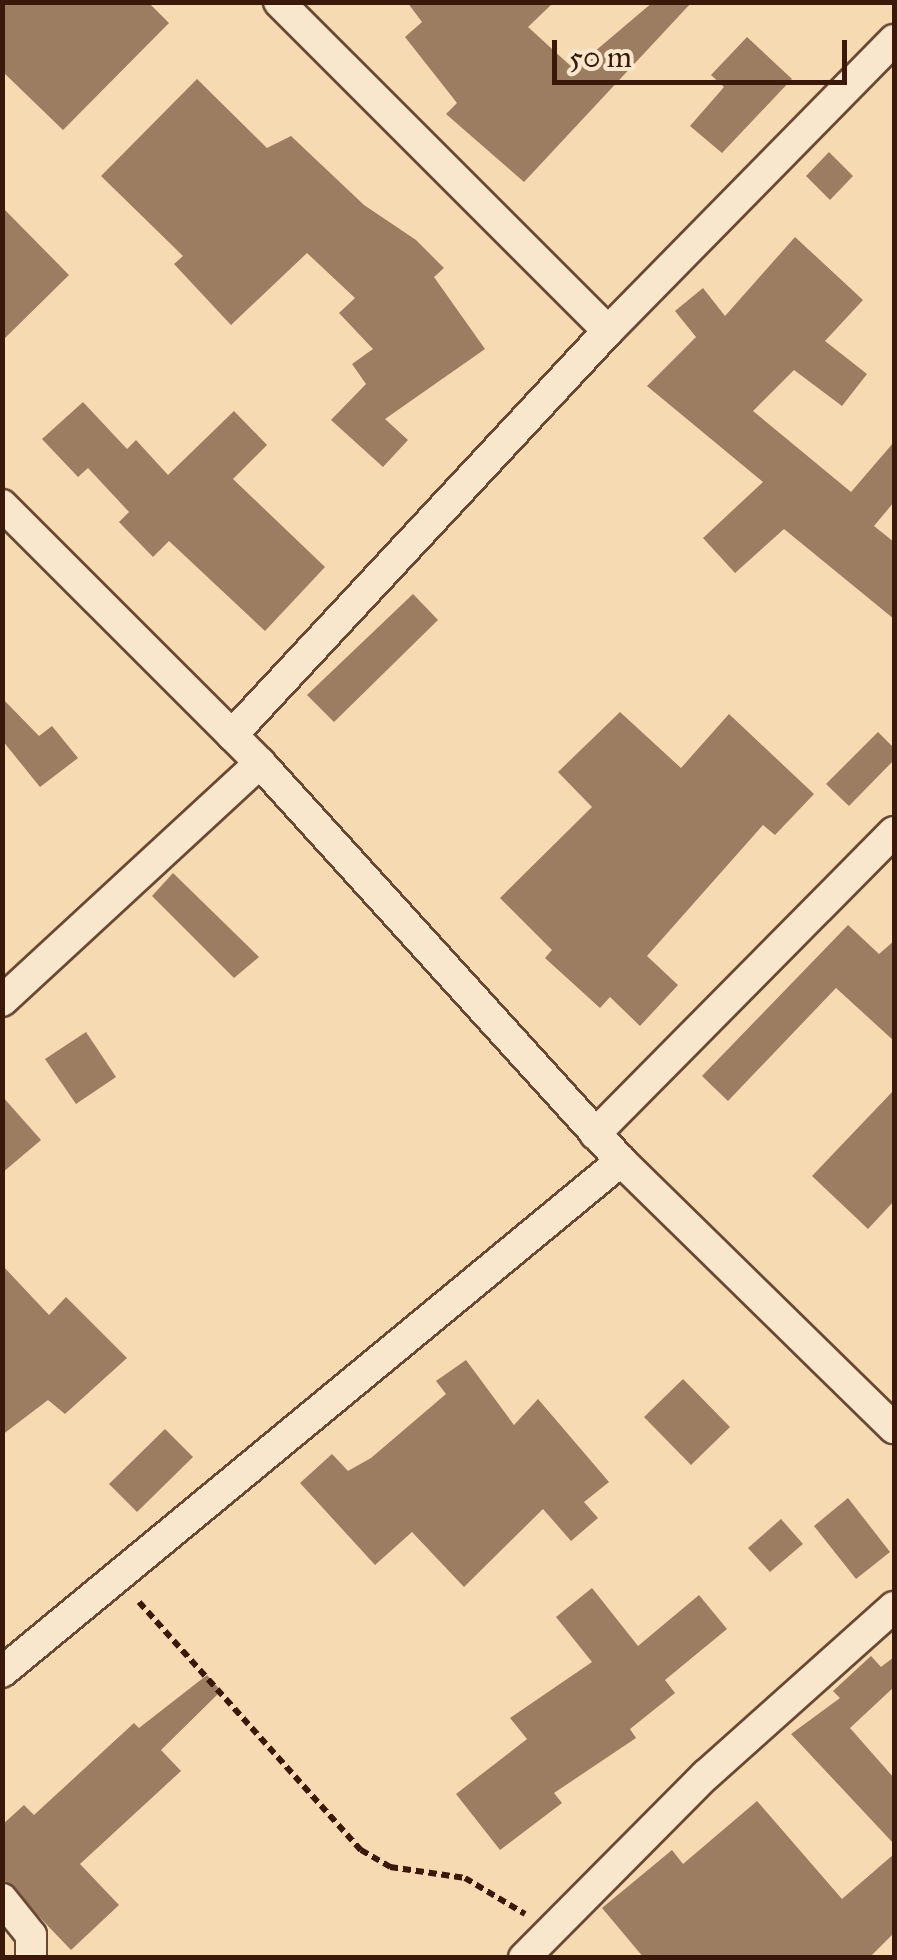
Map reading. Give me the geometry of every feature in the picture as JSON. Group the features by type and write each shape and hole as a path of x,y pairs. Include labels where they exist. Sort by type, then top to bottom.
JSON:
{"street":[{"path":"279,2 608,332"},
{"path":"232,736 608,332 894,40"},
{"path":"2,505 260,763 621,1161 894,1428"},
{"path":"2,1001 260,763"},
{"path":"595,1134 894,832"},
{"path":"2,1672 115,1574 621,1161"},
{"path":"524,1958 547,1926 894,1607"},
{"path":"2,1899 30,1936 31,1958"}],"path":[{"path":"115,1574 361,1850 390,1866 465,1878 547,1926"},
{"path":"420,1958 467,1958"}],"building":[{"path":"2,2 148,2 169,23 63,130 2,71"},
{"path":"407,2 554,2 528,27 574,69 653,2 692,2 524,182 446,114 457,103 405,37 422,22"},
{"path":"747,37 792,79 722,153 690,126 724,87 711,75"},
{"path":"197,79 267,148 291,136 364,205 416,240 444,268 434,277 485,349 385,419 408,440 383,467 331,420 366,384 352,364 373,349 339,313 355,298 307,253 231,325 174,264 183,256 101,176"},
{"path":"829,152 853,176 830,200 806,176"},
{"path":"2,207 69,275 2,341"},
{"path":"795,237 863,300 825,341 867,374 842,406 794,370 753,411 851,492 894,442 894,502 874,526 894,542 894,619 784,529 735,573 703,538 763,482 647,386 696,337 675,311 703,288 725,316"},
{"path":"83,402 127,449 136,440 168,475 234,411 267,445 233,479 325,567 265,631 169,541 153,557 119,522 129,512 88,468 78,477 42,439"},
{"path":"413,594 438,620 334,722 307,695"},
{"path":"2,698 39,736 52,726 78,758 40,787 2,740"},
{"path":"620,712 681,768 729,714 814,794 775,835 763,825 647,956 678,985 640,1026 610,997 600,1008 545,958 552,950 500,898 592,807 558,772"},
{"path":"878,732 894,748 894,760 849,806 826,784"},
{"path":"173,873 259,957 234,978 152,896"},
{"path":"848,925 879,954 894,941 894,1041 836,988 728,1101 702,1076"},
{"path":"86,1032 116,1077 76,1104 45,1059"},
{"path":"894,1090 894,1201 868,1229 812,1176"},
{"path":"2,1096 41,1140 2,1173"},
{"path":"2,1265 49,1315 66,1297 127,1358 65,1414 48,1400 2,1435"},
{"path":"466,1360 514,1425 538,1399 609,1482 584,1502 598,1518 571,1541 543,1509 464,1587 412,1532 375,1565 300,1483 332,1454 348,1471 371,1458 446,1394 436,1381"},
{"path":"683,1379 730,1427 691,1465 644,1417"},
{"path":"165,1429 193,1457 137,1512 109,1484"},
{"path":"848,1498 890,1552 856,1579 814,1526"},
{"path":"781,1519 803,1544 770,1572 748,1548"},
{"path":"592,1588 638,1646 699,1595 727,1629 665,1680 675,1693 630,1729 636,1738 554,1793 562,1803 500,1850 456,1794 527,1739 510,1718 592,1662 556,1617"},
{"path":"871,1656 881,1667 894,1657 894,1687 850,1728 894,1778 894,1844 791,1734 840,1698 833,1691"},
{"path":"207,1675 221,1691 161,1750 181,1771 80,1864 119,1905 71,1950 2,1878 2,1825 24,1805 34,1815 134,1723 139,1728"},
{"path":"757,1801 842,1899 894,1854 894,1933 869,1958 644,1958 602,1908 672,1850 683,1864"}]}
